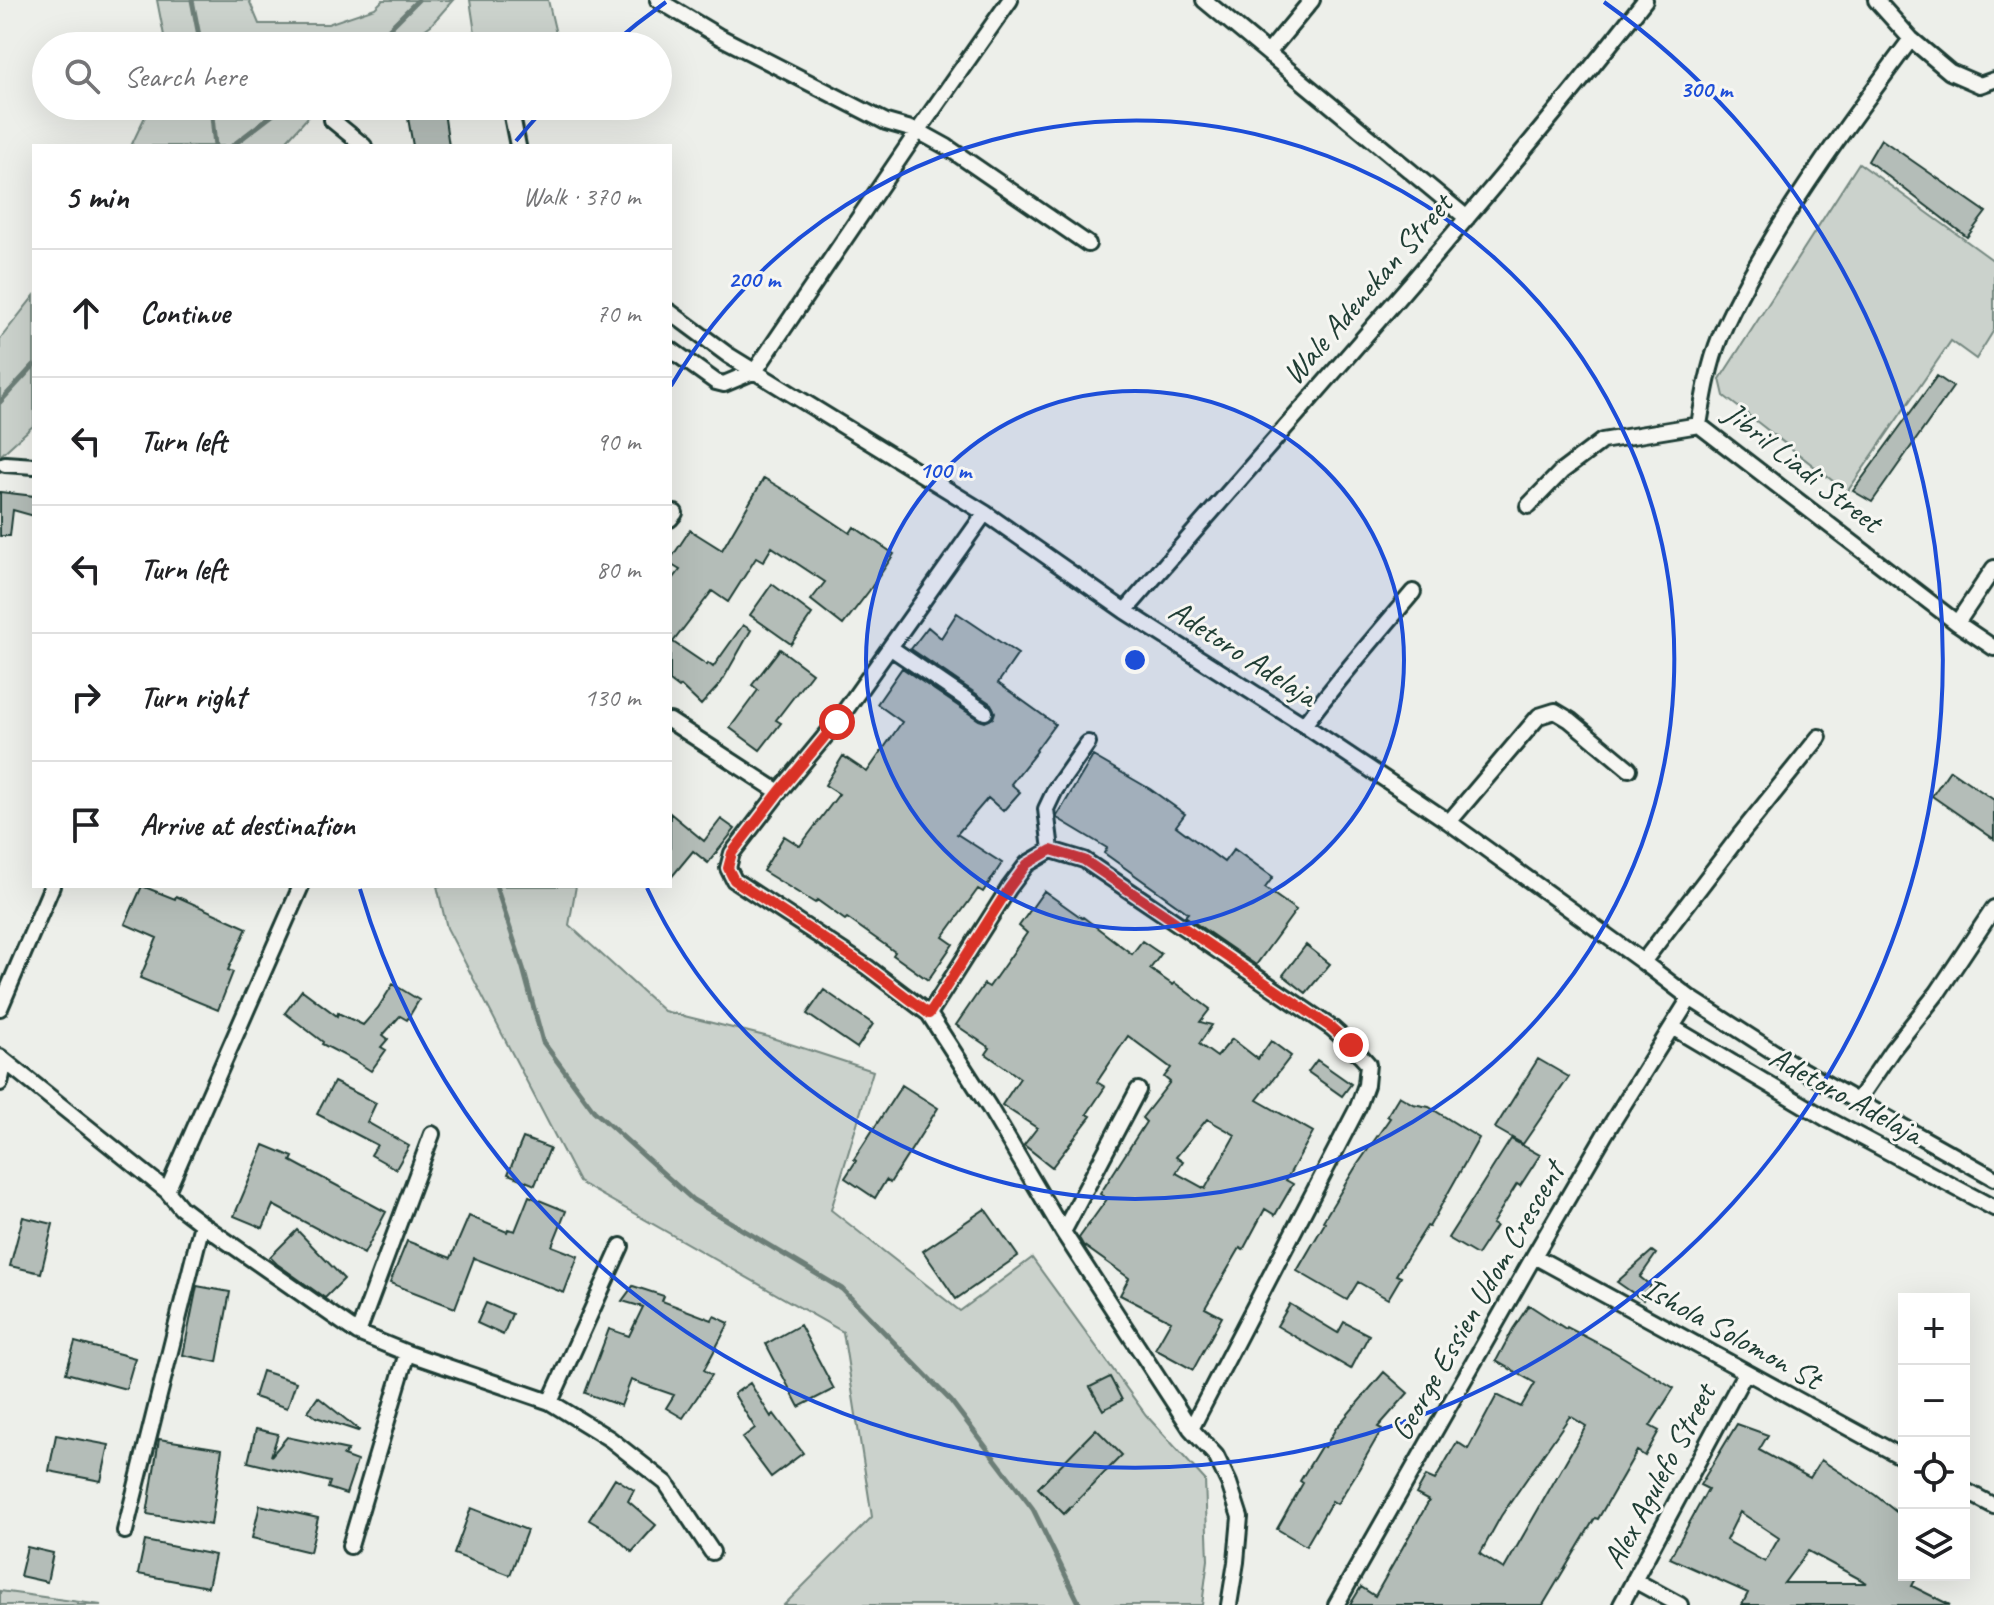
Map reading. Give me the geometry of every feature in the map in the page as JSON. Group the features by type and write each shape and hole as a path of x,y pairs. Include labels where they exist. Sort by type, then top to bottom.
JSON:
{"street":[{"path":"658,0 720,37 886,122 918,131 968,160 1088,244"},
{"path":"672,350 716,382 724,384 755,371 1010,0"},
{"path":"1204,0 1467,218"},
{"path":"1268,53 1312,0"},
{"name":"Wale Adenekan Street","path":"1125,611 1467,218 1645,0"},
{"path":"1876,0 1911,39 1950,72 1980,85 1994,80"},
{"name":"Jibril Liadi Street","path":"1911,39 1802,191 1749,277 1720,338 1706,383 1699,425 1994,648"},
{"path":"332,120 362,144"},
{"path":"513,120 518,144"},
{"name":"Adetoro Adelaja","path":"672,314 715,346 985,513 1125,611 1449,822 1690,998 1800,1069 1994,1178"},
{"path":"1528,506 1561,472 1602,441 1699,425"},
{"path":"5,464 32,466"},
{"path":"985,513 837,722 732,853 728,868 734,880 867,967 929,1014 989,1107 1063,1232 1191,1429 1216,1456 1240,1517 1229,1605"},
{"path":"1957,623 1994,568"},
{"path":"1304,725 1413,592"},
{"path":"891,648 985,712"},
{"path":"1449,822 1539,716 1555,711 1629,769"},
{"path":"672,722 779,792"},
{"path":"1643,962 1819,737"},
{"path":"1051,850 1046,809 1055,790 1088,743"},
{"path":"929,1014 1009,888 1027,864 1051,850 1084,860 1111,878 1332,1028 1368,1064 1366,1085 1358,1107 1191,1429"},
{"path":"0,1008 51,888"},
{"path":"167,1191 300,888"},
{"path":"1858,1100 1892,1050 1938,992 1994,908"},
{"name":"George Essien Udom Crescent","path":"1336,1605 1605,1134 1690,998"},
{"name":"Adetoro Adelaja","path":"1672,1027 1827,1119 1994,1208"},
{"path":"2,1059 167,1191 181,1208 358,1333 550,1402 610,1439 666,1483 712,1552"},
{"path":"0,1083 2,1059"},
{"path":"1063,1232 1138,1090"},
{"path":"358,1333 432,1134"},
{"path":"125,1531 202,1224"},
{"path":"550,1402 621,1246"},
{"name":"Ishola Solomon St","path":"1534,1256 1898,1455"},
{"path":"350,1546 407,1353"},
{"name":"Alex Agulefo Street","path":"1621,1605 1745,1373"},
{"path":"1970,1493 1994,1506"},
{"path":"1634,1580 1680,1605"}],"shaded area":[{"path":"157,0 249,0 259,24 328,24 375,8 383,0 453,0 421,32 163,32"},
{"path":"470,0 548,0 556,32 475,32"},
{"path":"143,120 305,120 284,144 132,144"},
{"path":"1859,163 1994,261 1994,330 1976,359 1951,341 1847,492 1724,396 1720,379"},
{"path":"32,299 32,427 0,456 0,339"},
{"path":"437,888 576,888 569,925 664,1011 769,1037 873,1071 831,1210 960,1311 1032,1258 1146,1415 1205,1480 1208,1560 1202,1605 784,1605 872,1517 843,1332 579,1182 447,928"},
{"path":"0,1591 101,1605 0,1605"}],"building":[{"path":"408,120 445,120 449,144 413,144"},
{"path":"1881,139 1986,212 1967,237 1868,161"},
{"path":"1937,376 1953,387 1872,502 1853,491"},
{"path":"764,478 850,533 854,527 894,554 843,625 811,600 825,582 772,547 763,562 756,558 728,602 712,591 673,642 713,667 743,625 751,630 721,683 701,705 681,686 679,688 672,683 672,580 680,570 672,565 672,557 690,530 722,550"},
{"path":"0,492 32,496 32,515 13,510 10,536 0,536"},
{"path":"772,584 812,614 791,644 750,615"},
{"path":"957,613 1018,654 998,683 1055,724 1011,784 1020,792 1003,811 988,798 957,834 1002,863 983,892 978,889 943,937 953,944 928,980 847,918 845,920 817,900 815,903 763,871 784,836 800,846 839,794 825,785 843,756 867,772 902,722 877,704 902,668 979,720 985,722 993,718 995,712 991,704 911,649 928,627 941,638"},
{"path":"780,649 812,673 776,720 781,723 760,750 730,728 758,690 752,685"},
{"path":"1093,756 1150,789 1185,814 1176,826 1224,862 1234,849 1273,877 1265,888 1296,910 1256,965 1185,916 1188,913 1104,853 1107,848 1057,818"},
{"path":"1950,770 1994,800 1994,839 1932,796"},
{"path":"672,815 704,841 721,819 735,829 708,863 693,851 672,877"},
{"path":"141,888 147,888 175,899 176,896 247,928 228,970 233,972 218,1010 140,978 157,938 125,924"},
{"path":"1044,891 1132,954 1142,941 1161,954 1150,969 1210,1009 1200,1022 1212,1025 1199,1044 1217,1057 1232,1039 1258,1059 1271,1041 1291,1056 1257,1100 1313,1132 1286,1180 1293,1184 1275,1215 1265,1209 1243,1250 1240,1248 1205,1308 1222,1317 1193,1370 1155,1349 1171,1321 1120,1295 1129,1278 1083,1245 1079,1238 1107,1199 1100,1194 1146,1122 1142,1118 1170,1082 1164,1077 1171,1068 1128,1036 1097,1082 1105,1087 1087,1114 1091,1116 1052,1167 1024,1145 1037,1128 1002,1105 1020,1078 986,1054 990,1048 956,1025 984,984 989,987 1027,933 1019,926","holes":["1207,1119 1235,1135 1205,1189 1176,1173 1183,1162 1176,1157"]},
{"path":"1306,945 1330,964 1306,993 1283,975"},
{"path":"393,984 419,1000 407,1020 400,1016 383,1035 388,1039 381,1047 386,1050 371,1071 322,1044 285,1013 302,990 337,1016 338,1013 363,1025"},
{"path":"824,990 873,1024 857,1048 807,1014"},
{"path":"1538,1059 1569,1077 1523,1144 1495,1128"},
{"path":"1317,1060 1351,1084 1342,1096 1308,1072"},
{"path":"334,1082 376,1103 367,1122 409,1146 396,1169 371,1155 377,1145 317,1114"},
{"path":"902,1085 938,1108 890,1183 886,1180 875,1198 845,1178"},
{"path":"1399,1096 1413,1104 1429,1107 1479,1138 1429,1227 1396,1275 1401,1277 1388,1299 1358,1282 1347,1300 1297,1271 1355,1168 1390,1118 1387,1116"},
{"path":"523,1138 550,1148 535,1185 508,1174"},
{"path":"1511,1139 1540,1155 1520,1186 1517,1184 1477,1255 1448,1238"},
{"path":"264,1145 293,1157 291,1161 386,1212 364,1254 273,1205 263,1228 234,1216"},
{"path":"529,1196 566,1211 552,1246 578,1256 564,1293 474,1258 455,1308 390,1283 407,1241 451,1258 469,1216 507,1232 508,1229 515,1231"},
{"path":"985,1209 1018,1256 956,1299 923,1251"},
{"path":"23,1217 53,1224 41,1273 10,1266"},
{"path":"297,1230 344,1279 325,1298 270,1257"},
{"path":"1652,1251 1656,1254 1640,1277 1651,1286 1643,1300 1617,1282"},
{"path":"197,1286 230,1292 217,1362 183,1355"},
{"path":"633,1286 664,1296 662,1301 712,1320 714,1316 729,1323 704,1370 712,1375 683,1418 666,1408 674,1395 631,1380 621,1406 585,1393 609,1329 629,1336 643,1307 622,1301"},
{"path":"486,1303 512,1314 503,1335 477,1323"},
{"path":"1290,1304 1338,1333 1344,1322 1369,1335 1351,1369 1277,1326"},
{"path":"1529,1305 1566,1329 1613,1351 1674,1388 1650,1426 1659,1431 1645,1456 1637,1451 1543,1605 1350,1605 1361,1587 1375,1596 1429,1501 1416,1494 1426,1476 1435,1480 1457,1442 1468,1449 1497,1395 1521,1407 1535,1383 1496,1361","holes":["1570,1416 1586,1426 1504,1569 1480,1554 1501,1516"]},
{"path":"800,1325 834,1389 799,1407 766,1344"},
{"path":"75,1342 135,1358 126,1389 66,1373"},
{"path":"262,1371 296,1382 287,1408 254,1397"},
{"path":"1384,1372 1408,1393 1378,1427 1382,1429 1356,1474 1337,1504 1332,1501 1306,1546 1277,1529 1322,1445 1325,1447 1336,1428"},
{"path":"1110,1377 1122,1400 1103,1410 1090,1387"},
{"path":"750,1383 771,1417 774,1414 803,1453 771,1477 742,1438 755,1428 734,1394"},
{"path":"318,1397 359,1430 316,1417 308,1411"},
{"path":"1737,1424 1768,1435 1759,1450 1810,1478 1821,1460 1898,1513 1898,1581 1915,1581 1912,1586 1950,1605 1742,1605 1748,1593 1670,1558 1708,1489 1700,1485","holes":["1740,1512 1779,1538 1765,1562 1726,1540","1808,1551 1867,1583 1784,1583"]},
{"path":"256,1429 278,1434 271,1456 287,1437 348,1450 343,1456 357,1461 346,1494 328,1488 330,1482 248,1462"},
{"path":"1096,1429 1122,1455 1064,1514 1038,1488"},
{"path":"56,1435 109,1445 101,1481 49,1471"},
{"path":"159,1439 222,1449 211,1525 147,1514"},
{"path":"615,1478 634,1490 628,1501 656,1525 632,1552 611,1533 589,1520"},
{"path":"260,1505 318,1518 310,1552 252,1538"},
{"path":"471,1508 527,1530 510,1575 454,1554"},
{"path":"145,1541 215,1555 208,1587 138,1574"},
{"path":"27,1547 53,1553 47,1582 20,1576"}],"waterway":[{"path":"192,0 198,32"},
{"path":"386,32 418,0"},
{"path":"212,120 215,144"},
{"path":"235,144 266,120"},
{"path":"0,402 32,367"},
{"path":"497,888 543,1042 594,1111 693,1200 842,1289 951,1401 1033,1509 1080,1605"}],"route":[{"path":"837,722 732,853 728,868 734,880 867,967 929,1014 1009,888 1027,864 1051,850 1084,860 1332,1028 1351,1045"}]}
